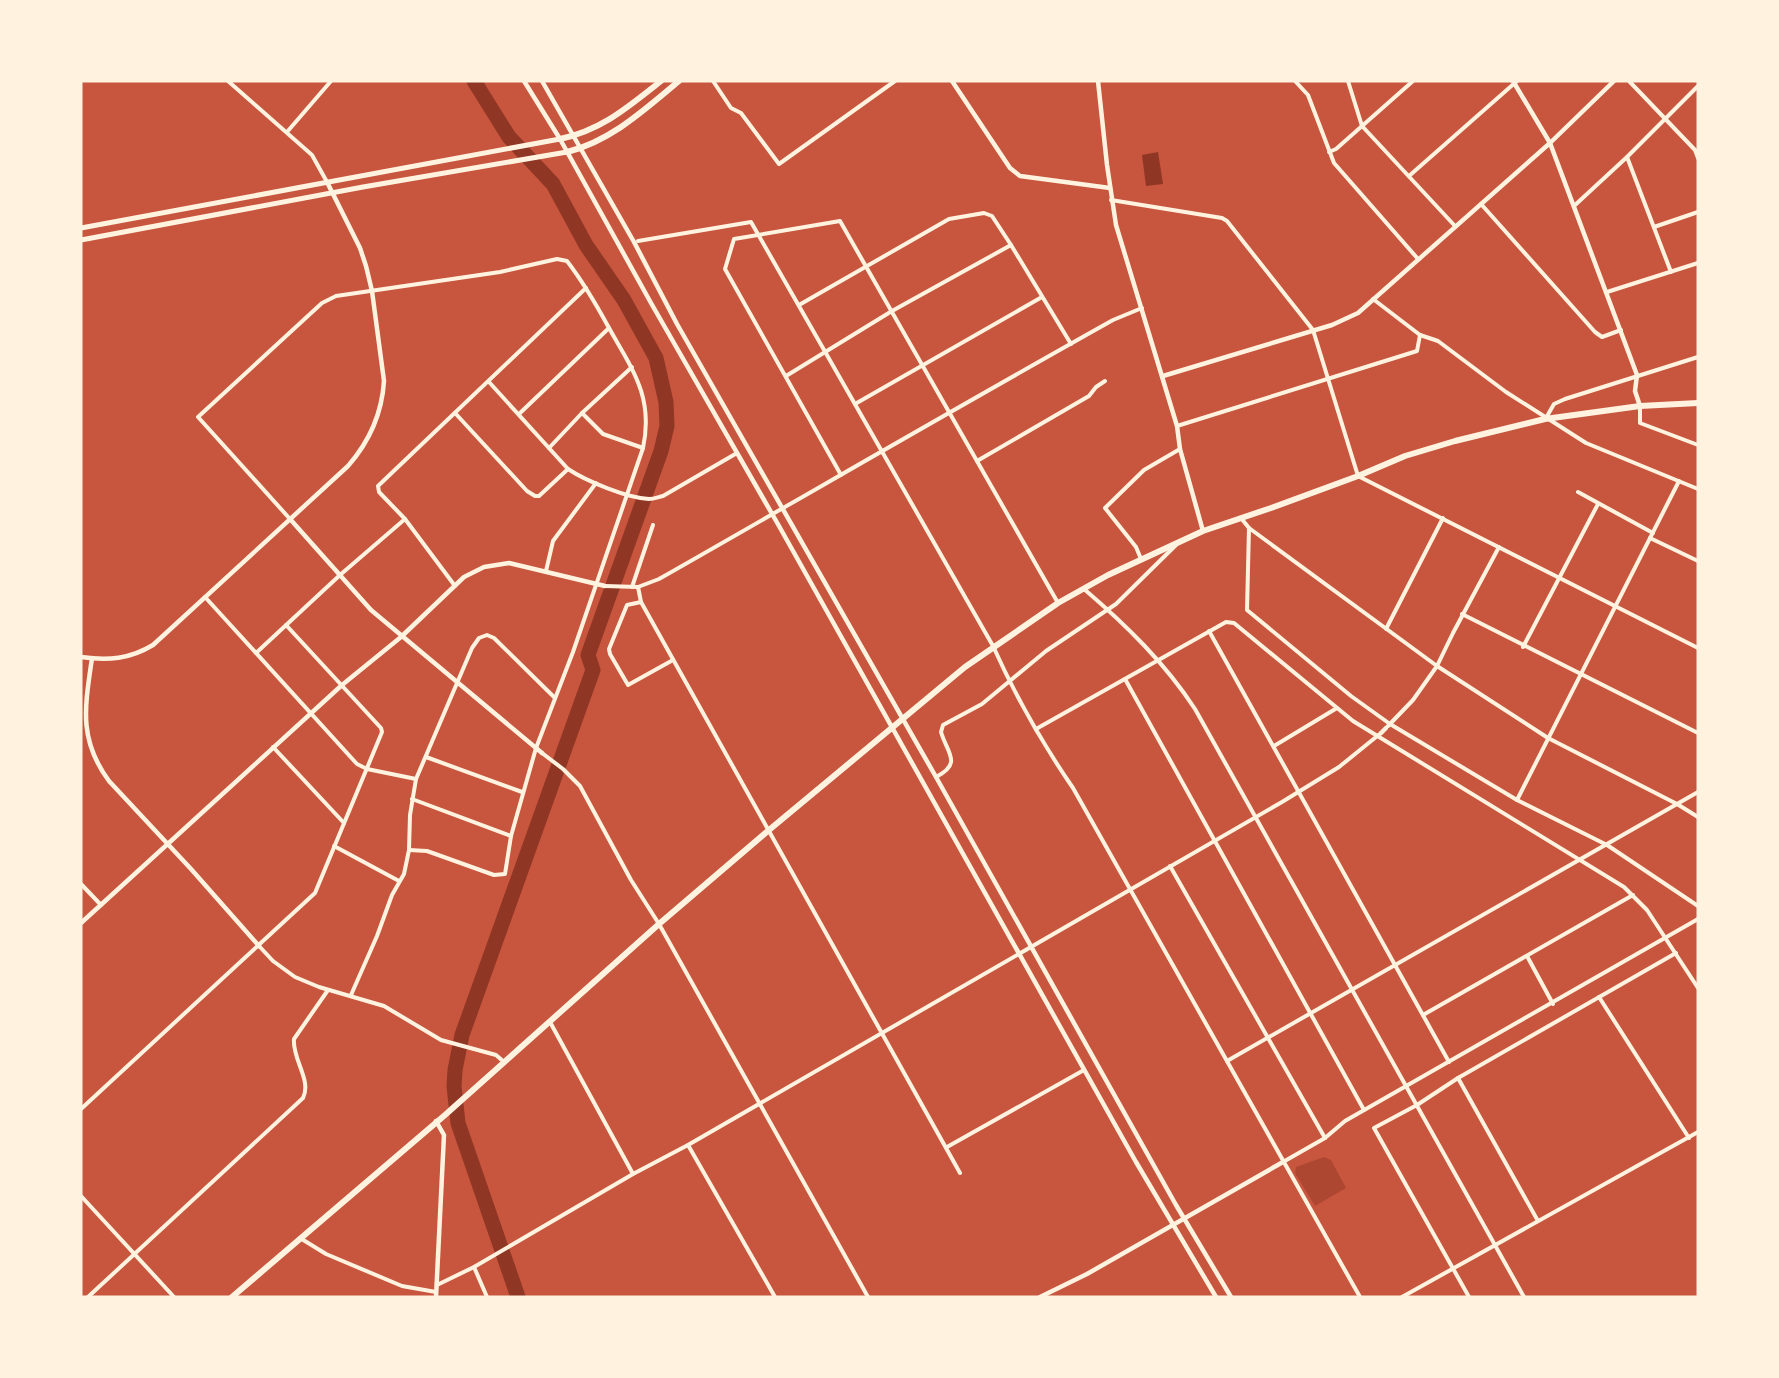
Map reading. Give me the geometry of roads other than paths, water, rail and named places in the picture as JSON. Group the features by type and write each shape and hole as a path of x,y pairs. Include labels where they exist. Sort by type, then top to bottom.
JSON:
{"highway":[{"path":"560,139 588,132 606,122 661,81"},
{"path":"567,152 581,148 626,125 679,81"},
{"path":"232,1297 445,1115 659,924 769,830 952,677 993,646 1058,603 1141,559 1203,531 1358,476 1405,456 1545,419 1640,406 1698,403"}],"main road":[{"path":"81,228 560,139"},
{"path":"81,240 567,152"}],"street":[{"path":"81,657 113,659 138,654 153,645 358,455 367,441 383,393 384,381 372,291 360,248 312,155 228,81"},
{"path":"287,132 331,81"},
{"path":"524,81 560,139 984,894 1216,1297"},
{"path":"542,81 677,324 1231,1297"},
{"path":"713,81 731,108 741,113 779,164 895,81"},
{"path":"952,81 1010,168 1020,176 1110,188"},
{"path":"1098,81 1110,188 1120,240 1163,376 1203,531"},
{"path":"1295,81 1308,95 1334,163 1418,259"},
{"path":"1348,81 1362,126 1455,226"},
{"path":"1329,152 1336,149 1413,81"},
{"path":"1163,376 1332,325 1350,317 1550,143 1614,81"},
{"path":"1629,81 1695,150 1698,158"},
{"path":"1409,176 1515,82 1550,143 1622,330 1637,375 1635,391 1640,406 1640,423 1698,445"},
{"path":"1574,206 1698,86"},
{"path":"1627,157 1671,272"},
{"path":"1112,200 1222,218 1227,221 1312,330 1358,476 1698,648"},
{"path":"1481,204 1595,332 1602,337 1622,330"},
{"path":"1654,227 1698,212"},
{"path":"799,305 949,219 984,213 992,216 1071,344"},
{"path":"841,475 725,269 734,239 840,221 1058,603"},
{"path":"638,242 751,222 760,235 993,646 1009,682 1073,788 1360,1297"},
{"path":"786,376 892,312 1011,245"},
{"path":"409,850 427,851 500,876 505,874 511,836 536,748 629,495 643,448 646,412 641,386 586,288 567,261 562,259 500,272 336,296 322,303 198,417 371,610 401,637 457,683 536,748 542,753 563,769 580,786 868,1297"},
{"path":"1607,292 1698,263"},
{"path":"455,586 405,519 379,492 378,486 586,288"},
{"path":"855,404 1042,297"},
{"path":"1373,299 1420,335 1438,341 1545,419 1586,443 1698,489"},
{"path":"81,923 342,685 401,637 455,586 475,571 509,563 605,586 638,587 659,579 949,412 1120,317 1142,308"},
{"path":"519,414 609,328"},
{"path":"1177,426 1417,351 1420,335"},
{"path":"1545,419 1554,404 1565,399 1698,357"},
{"path":"549,448 582,413 632,367"},
{"path":"977,461 1089,396 1105,381"},
{"path":"489,382 568,468 578,476 629,495 652,499 663,496 737,453"},
{"path":"455,413 532,495 539,496 568,468"},
{"path":"582,413 603,434 643,448"},
{"path":"1141,559 1136,547 1105,508 1144,470 1180,449"},
{"path":"1517,800 1679,481"},
{"path":"546,571 553,541 596,483"},
{"path":"1578,492 1698,561"},
{"path":"1523,646 1598,504"},
{"path":"1241,518 1249,528 1437,666 1548,738 1698,817"},
{"path":"1386,629 1443,518"},
{"path":"256,653 340,575 405,519"},
{"path":"630,587 653,525"},
{"path":"1249,528 1247,610 1388,726 1517,800 1607,845 1698,906"},
{"path":"936,777 948,770 952,764 951,755 941,732 943,725 982,704 1046,651 1108,610 1178,543"},
{"path":"437,1285 474,1267 633,1174 688,1145 1257,817 1339,767 1379,735 1413,700 1437,666 1462,614 1499,547"},
{"path":"638,587 641,602 960,1173"},
{"path":"1083,588 1158,660 1195,709 1524,1297"},
{"path":"205,597 357,764 368,769 416,779"},
{"path":"641,602 627,605 609,654 628,685 673,660"},
{"path":"1462,614 1698,733"},
{"path":"1036,729 1226,621 1234,623 1337,708 1609,876 1647,910 1698,988"},
{"path":"81,1109 315,892 368,769 382,732 381,728 286,625"},
{"path":"1209,632 1449,1062"},
{"path":"351,995 404,874 409,850 412,799 416,779 472,648 479,638 487,634 494,638 556,698"},
{"path":"92,658 85,707 84,738 104,774 283,970 328,990 384,1006 433,1036 496,1055 504,1062"},
{"path":"1125,679 1364,1110"},
{"path":"1274,746 1337,708"},
{"path":"273,747 344,823"},
{"path":"426,757 522,792"},
{"path":"1227,1062 1698,792"},
{"path":"412,799 511,836"},
{"path":"334,846 399,881"},
{"path":"1170,866 1324,1138"},
{"path":"81,884 101,905"},
{"path":"1423,1015 1633,896"},
{"path":"1040,1297 1087,1274 1283,1162 1324,1138 1345,1121 1698,920"},
{"path":"1469,1297 1374,1128 1676,953"},
{"path":"1527,956 1553,1004"},
{"path":"88,1297 303,1098 306,1085 293,1046 294,1039 328,990"},
{"path":"1599,997 1689,1138"},
{"path":"550,1022 633,1174"},
{"path":"947,1147 1084,1070"},
{"path":"1458,1078 1538,1221"},
{"path":"300,1238 326,1254 402,1286 436,1295 444,1135 436,1121"},
{"path":"1402,1297 1698,1132"},
{"path":"688,1145 775,1297"},
{"path":"81,1196 174,1297"},
{"path":"474,1267 487,1297"}],"waterway":[{"path":"474,81 509,137 553,184 586,245 624,300 656,358 666,402 667,426 661,451 588,655 593,670 462,1035 455,1070 454,1086 458,1123 518,1297"}]}
